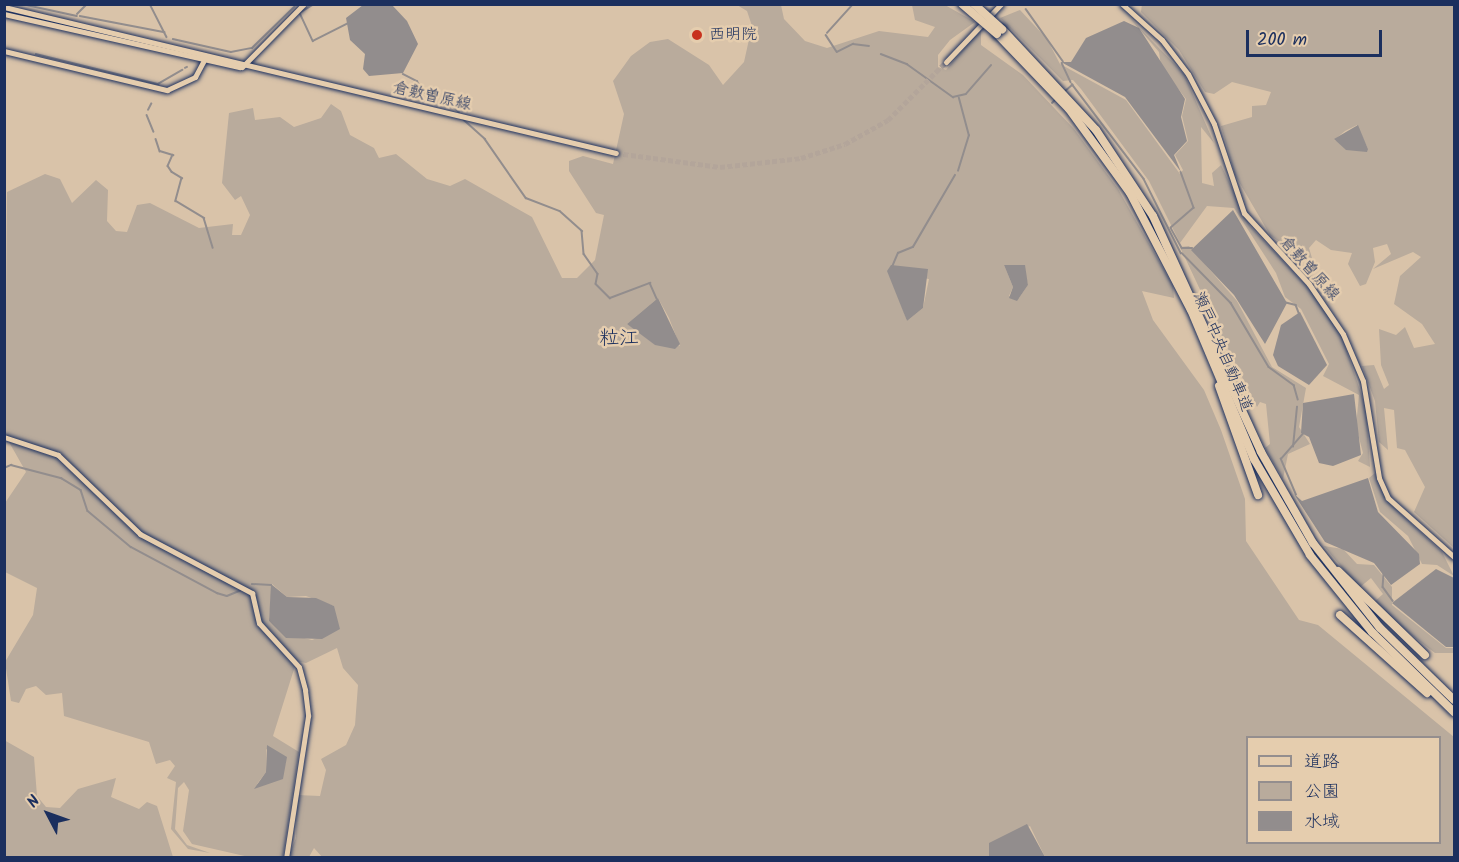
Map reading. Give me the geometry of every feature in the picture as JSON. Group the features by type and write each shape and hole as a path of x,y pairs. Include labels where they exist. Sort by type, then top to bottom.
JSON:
{"highway":[{"name":"瀬戸中央自動車道","path":"962,4 1000,31 1069,109 1130,193 1163,251 1268,486 1310,555 1372,632 1455,713"},
{"name":"瀬戸中央自動車道","path":"974,4 1096,130 1153,216 1261,452 1313,543 1380,628 1455,700"},
{"path":"1216,372 1258,495"},
{"path":"1313,543 1393,629 1425,655"},
{"path":"1340,615 1455,713"}],"street":[{"path":"242,67 304,4"},
{"path":"946,62 1001,4"},
{"name":"倉敷曽原線","path":"1122,4 1162,40 1202,97 1244,213 1309,284 1343,334 1363,381 1379,478 1388,498 1455,557"},
{"path":"1131,11 1136,4"},
{"name":"倉敷曽原線","path":"4,7 242,67 616,153"},
{"name":"倉敷曽原線","path":"4,14 205,58"},
{"path":"4,51 166,90 195,77 205,58"},
{"path":"4,437 58,455 140,534 252,593 259,623 299,667 305,690 308,716 290,812 294,831 286,858"}],"green space":[{"path":"1142,4 1454,5 1454,548 1414,512 1425,487 1405,450 1397,448 1394,410 1384,408 1388,450 1379,442 1375,401 1362,366 1374,365 1384,389 1389,385 1381,365 1379,329 1396,335 1405,327 1414,348 1435,344 1422,324 1394,304 1400,276 1421,257 1413,252 1373,269 1391,254 1387,244 1373,248 1375,262 1366,284 1360,286 1348,264 1352,253 1331,250 1316,240 1309,248 1312,258 1302,258 1270,235 1235,175 1221,126 1252,117 1252,106 1266,105 1271,92 1232,82 1214,94 1205,92 1179,50 1141,12","holes":["1357,125 1368,149 1334,140"]},
{"path":"737,5 781,5 784,19 805,41 827,48 879,31 928,37 935,27 915,20 912,5 945,5 975,22 950,40 938,55 938,67 946,70 981,29 981,45 1023,75 1074,129 1118,189 1173,286 1174,298 1142,291 1153,320 1204,390 1221,430 1245,499 1246,541 1299,620 1318,625 1454,737 1454,857 1045,857 1030,826 989,845 989,858 323,858 314,848 309,857 288,857 296,838 297,795 320,796 326,770 321,759 346,745 355,725 358,685 343,668 337,648 306,663 291,660 295,666 273,736 299,752 283,857 249,857 192,844 183,831 189,790 184,782 178,788 175,829 187,845 210,853 188,849 171,829 176,782 167,778 175,766 170,760 156,764 149,742 64,716 62,693 46,695 36,686 26,689 19,703 11,701 5,662 33,615 37,588 5,572 5,503 26,472 5,435 7,192 45,174 60,179 72,203 96,180 108,190 107,221 116,231 127,232 137,205 150,203 199,228 233,224 232,235 241,235 250,215 241,196 235,200 222,183 229,113 253,108 255,120 280,117 294,127 321,118 331,104 341,111 350,135 374,148 379,158 396,154 427,179 450,186 465,179 532,217 562,278 577,278 595,260 604,215 596,213 569,171 569,161 583,156 613,164 624,114 613,81 631,56 650,42 668,39 709,65 723,85 744,62 752,26 747,11","holes":["1004,265 1024,268 1028,285 1019,298 1009,296 1013,287","890,272 929,279 923,308 907,321","658,298 680,346 627,324","272,584 287,597 306,596 334,606 330,633 312,640 284,633 269,621","266,749 286,761 283,772 257,784 266,772"]},
{"path":"1020,10 1047,39 1060,64 1126,100 1180,174 1183,170 1175,155 1188,141 1182,116 1186,99 1161,66 1159,52 1130,18 1184,74 1214,143 1201,127 1202,183 1214,186 1212,173 1221,165 1250,226 1313,293 1341,334 1366,408 1370,467 1358,461 1363,453 1356,426 1359,395 1323,376 1329,364 1301,309 1285,297 1276,273 1234,208 1207,206 1180,243 1149,181 1081,89 1073,80 1063,81 1000,18"},
{"path":"1189,246 1237,301 1272,367 1306,388 1299,427 1310,444 1288,454 1283,479 1265,448 1270,444 1266,404 1260,402 1257,407 1227,347 1180,247"},
{"path":"1375,473 1390,504 1442,552 1454,576 1437,565 1422,564 1408,536 1380,512 1369,478"},
{"path":"1324,546 1343,549 1357,564 1374,565 1392,587 1392,605 1446,648 1454,648 1454,653 1435,653 1400,626 1373,603 1383,594 1371,578 1359,588"},
{"path":"4,740 34,757 37,796 46,807 60,808 78,789 116,778 111,797 139,809 147,802 157,806 173,857 5,857"}],"water":[{"path":"363,5 392,5 407,21 418,44 403,73 369,76 363,69 365,54 350,40 346,18"},
{"path":"1124,21 1139,28 1185,99 1181,117 1187,141 1174,155 1181,172 1125,97 1061,62 1071,62 1086,38"},
{"path":"1358,125 1368,149 1367,152 1346,150 1334,139"},
{"path":"1233,210 1287,303 1265,344 1234,295 1191,250"},
{"path":"891,265 928,269 923,308 907,321 887,271"},
{"path":"1004,265 1025,265 1028,285 1017,301 1009,298 1013,287"},
{"path":"658,298 680,344 675,349 655,345 627,324"},
{"path":"1300,312 1327,365 1309,385 1278,366 1273,355 1281,325"},
{"path":"1354,394 1361,455 1333,466 1319,463 1309,437 1301,433 1303,403"},
{"path":"1368,478 1378,512 1419,554 1420,564 1391,585 1374,563 1325,542 1294,494 1302,501"},
{"path":"1436,569 1454,578 1454,647 1446,647 1392,603"},
{"path":"271,584 287,597 316,598 334,606 340,629 322,639 286,638 269,621"},
{"path":"267,745 287,757 283,779 254,789 266,772"},
{"path":"1027,824 1045,857 989,857 989,843"}],"waterway":[{"path":"22,4 77,16"},
{"path":"77,14 87,4"},
{"path":"150,4 167,37"},
{"path":"315,4 300,13 313,41 348,23"},
{"path":"827,33 853,4"},
{"path":"173,39 231,52 252,48 294,7"},
{"path":"1026,9 1063,61"},
{"path":"80,16 164,32"},
{"path":"826,35 837,52 853,44 869,46"},
{"path":"36,54 158,84 182,70"},
{"path":"881,54 907,64 953,97 966,94 991,65"},
{"path":"1062,63 1071,82"},
{"path":"403,74 417,81 425,93"},
{"path":"1072,84 1144,179 1181,253"},
{"path":"1064,92 1072,85"},
{"path":"443,97 459,112"},
{"path":"958,171 969,136 959,98"},
{"path":"1052,103 1056,99"},
{"path":"148,110 151,104"},
{"path":"147,115 154,132"},
{"path":"463,119 485,139 526,198 560,211 582,231 584,254 598,274 596,284 610,298 650,283 657,299"},
{"path":"156,139 160,151 173,155 168,166 172,172 182,178 176,201 204,218 213,248"},
{"path":"1181,172 1194,208 1171,228 1182,248 1192,248"},
{"path":"892,267 898,253 913,247 955,175"},
{"path":"1182,253 1231,303 1269,367 1294,385 1298,399"},
{"path":"1284,302 1296,305 1299,313"},
{"path":"1293,447 1297,407"},
{"path":"1296,495 1281,459 1303,434"},
{"path":"4,468 11,465 61,478 81,490 88,511 131,547 217,593 227,596 242,590"},
{"path":"1384,574 1383,587 1393,601"},
{"path":"252,584 271,585"}],"tunnel":[{"path":"616,153 720,167 801,158 845,144 888,120 946,62"}],"place":[{"name":"西明院","path":"697,35"}],"district":[{"name":"粒江","path":"619,339"}]}
